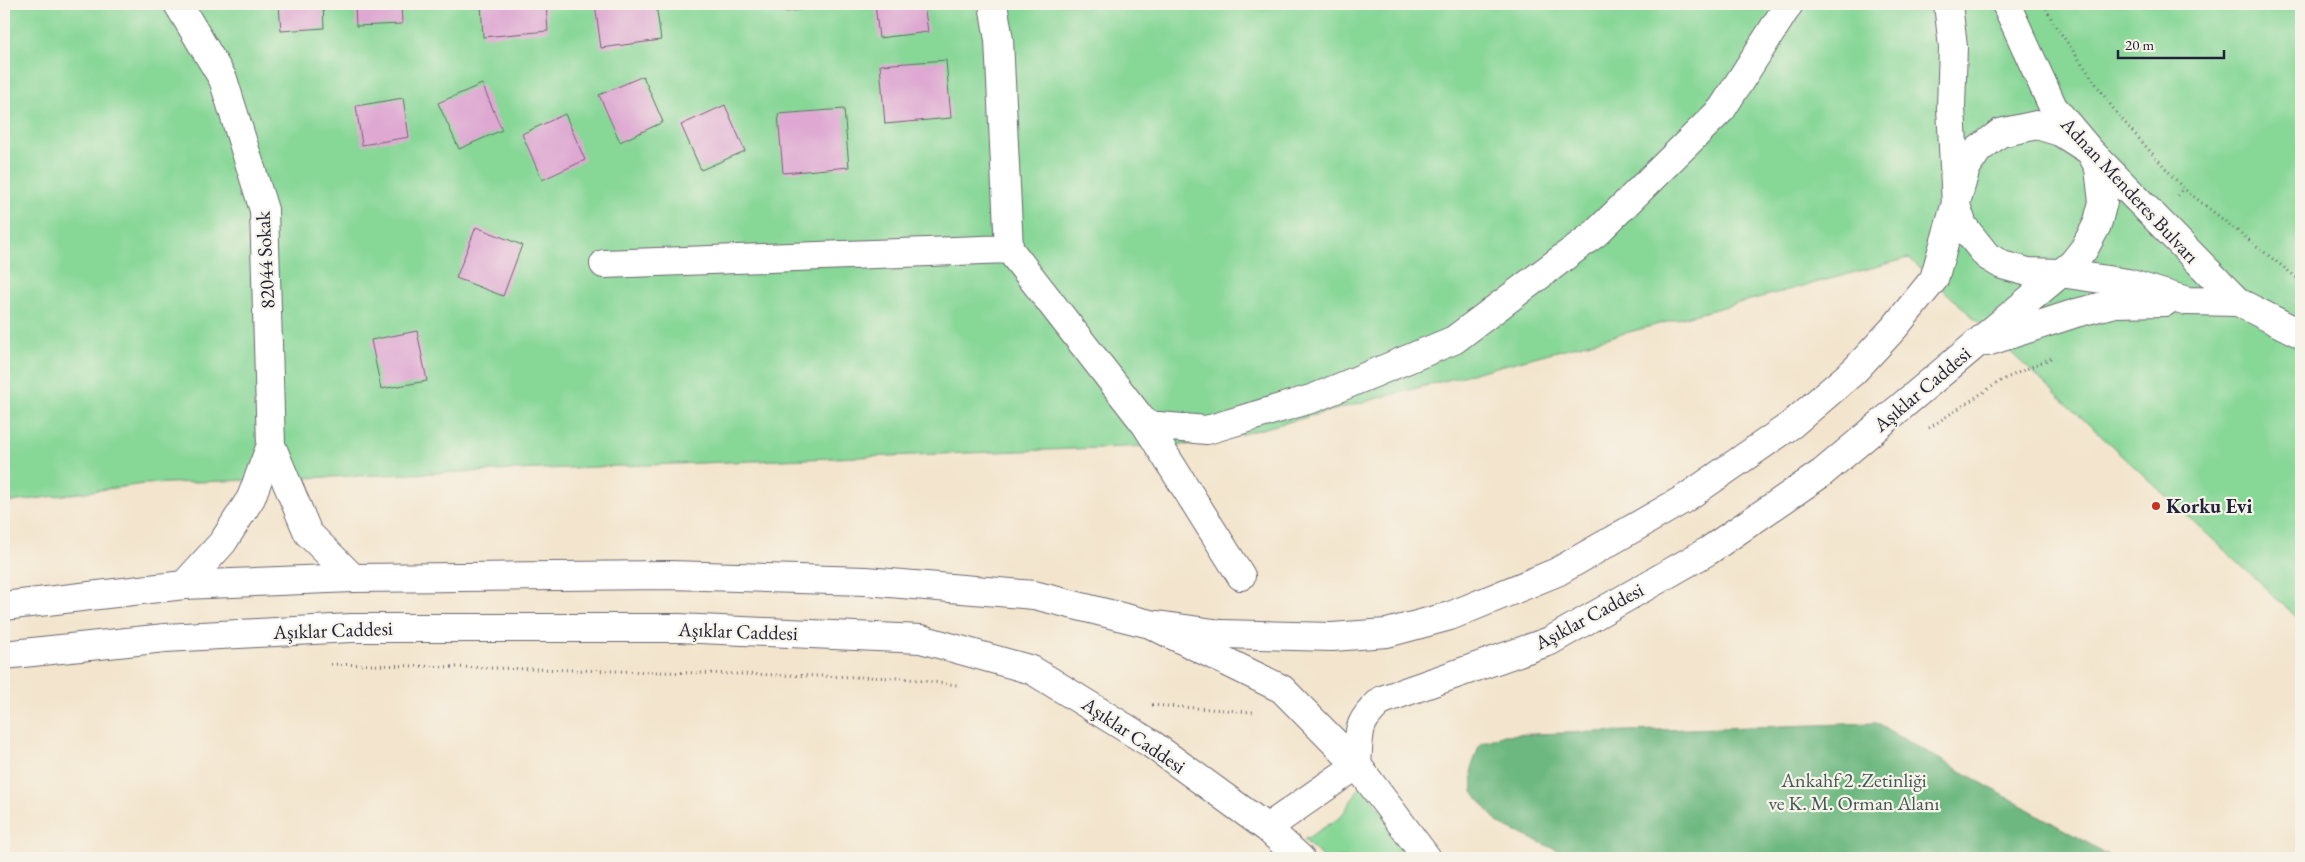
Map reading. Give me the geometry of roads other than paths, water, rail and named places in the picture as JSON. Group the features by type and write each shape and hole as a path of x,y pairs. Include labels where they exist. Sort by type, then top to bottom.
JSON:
{"street":[{"name":"82044 Sokak","path":"178,4 223,80 264,210 271,445"},
{"path":"993,4 999,40 1009,249 1146,425 1241,576"},
{"path":"1146,425 1207,430 1314,398 1454,340 1596,233 1722,109 1789,4"},
{"path":"1948,4 1953,46 1951,107 1956,205 1963,226 1987,256 2002,265 2028,272 2060,273 2128,283 2187,301"},
{"name":"Adnan Menderes Bulvarı","path":"2006,4 2053,108 2090,151 2238,302 2301,334"},
{"path":"4,606 184,585 353,578 670,575 866,581 1034,595 1150,624 1221,634 1332,637 1387,633 1450,616 1557,572 1684,499 1791,425 1854,371 1894,328 1934,279 1966,168 1978,150 2000,133 2037,125 2060,132 2090,151 2099,168 2102,184 2102,213 2084,249 2073,263 2060,273"},
{"path":"604,264 1009,249"},
{"name":"Aşıklar Caddesi","path":"1356,765 1360,724 1368,712 1382,700 1550,641 1708,551 1822,473 2060,273"},
{"path":"1972,346 2076,313 2115,303 2238,302"},
{"path":"271,445 308,533 353,578"},
{"path":"184,585 228,534 251,498 271,445"},
{"path":"1150,624 1282,689 1356,765 1427,858"},
{"name":"Aşıklar Caddesi","path":"4,655 164,638 351,628 678,628 921,639 1032,670 1150,743 1267,828 1300,858"},
{"path":"1267,828 1356,765"}],"place":[{"name":"Korku Evi","path":"2156,506"}],"park label":[{"name":"Ankahf 2 .Zetinliği ve K. M. Orman Alanı","path":"1854,792"}]}
